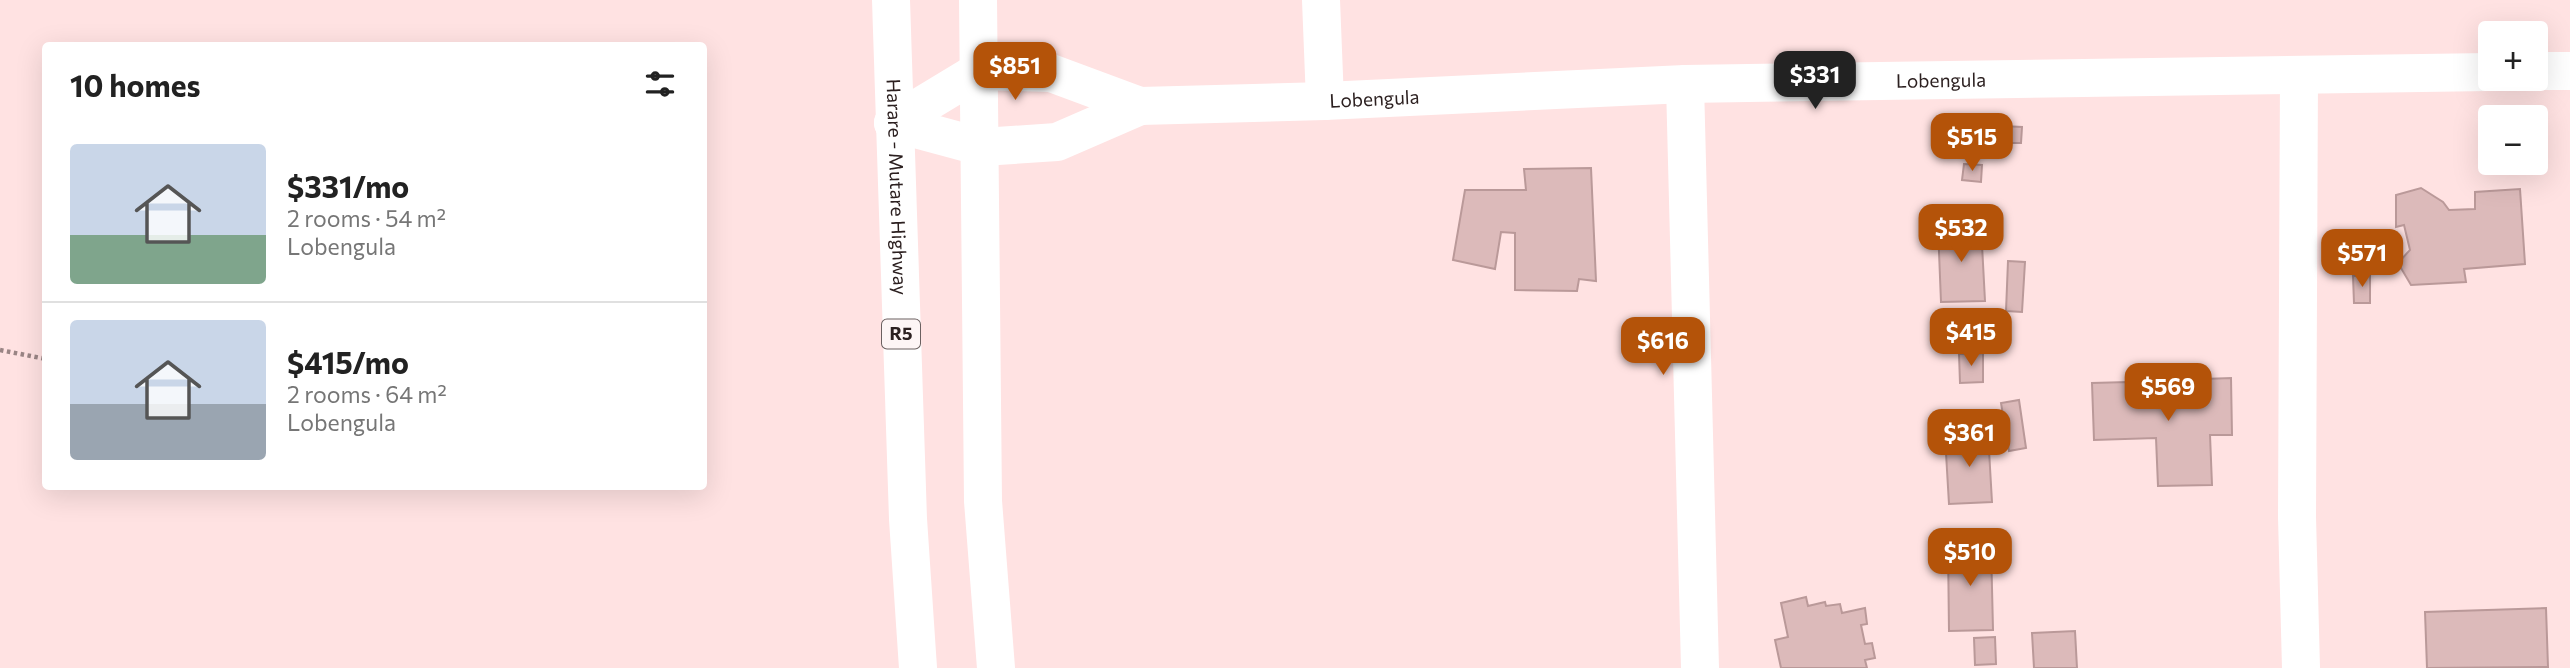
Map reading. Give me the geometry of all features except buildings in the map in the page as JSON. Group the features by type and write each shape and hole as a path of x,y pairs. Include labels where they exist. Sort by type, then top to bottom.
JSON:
{"main road":[{"name":"Harare - Mutare Highway","path":"891,0 908,519 919,668"},
{"path":"978,0 982,147 983,500 996,668"},
{"path":"1321,0 1325,101"},
{"path":"893,123 979,71"},
{"name":"Lobengula","path":"979,71 1051,73 1140,106 1325,101 1685,83 2478,72"},
{"path":"2548,71 2570,71"},
{"path":"2299,75 2297,517 2301,668"},
{"path":"1685,83 1700,668"},
{"name":"Lobengula","path":"893,123 982,147 1057,142 1140,106"}],"path":[{"path":"0,349 42,358"}]}
